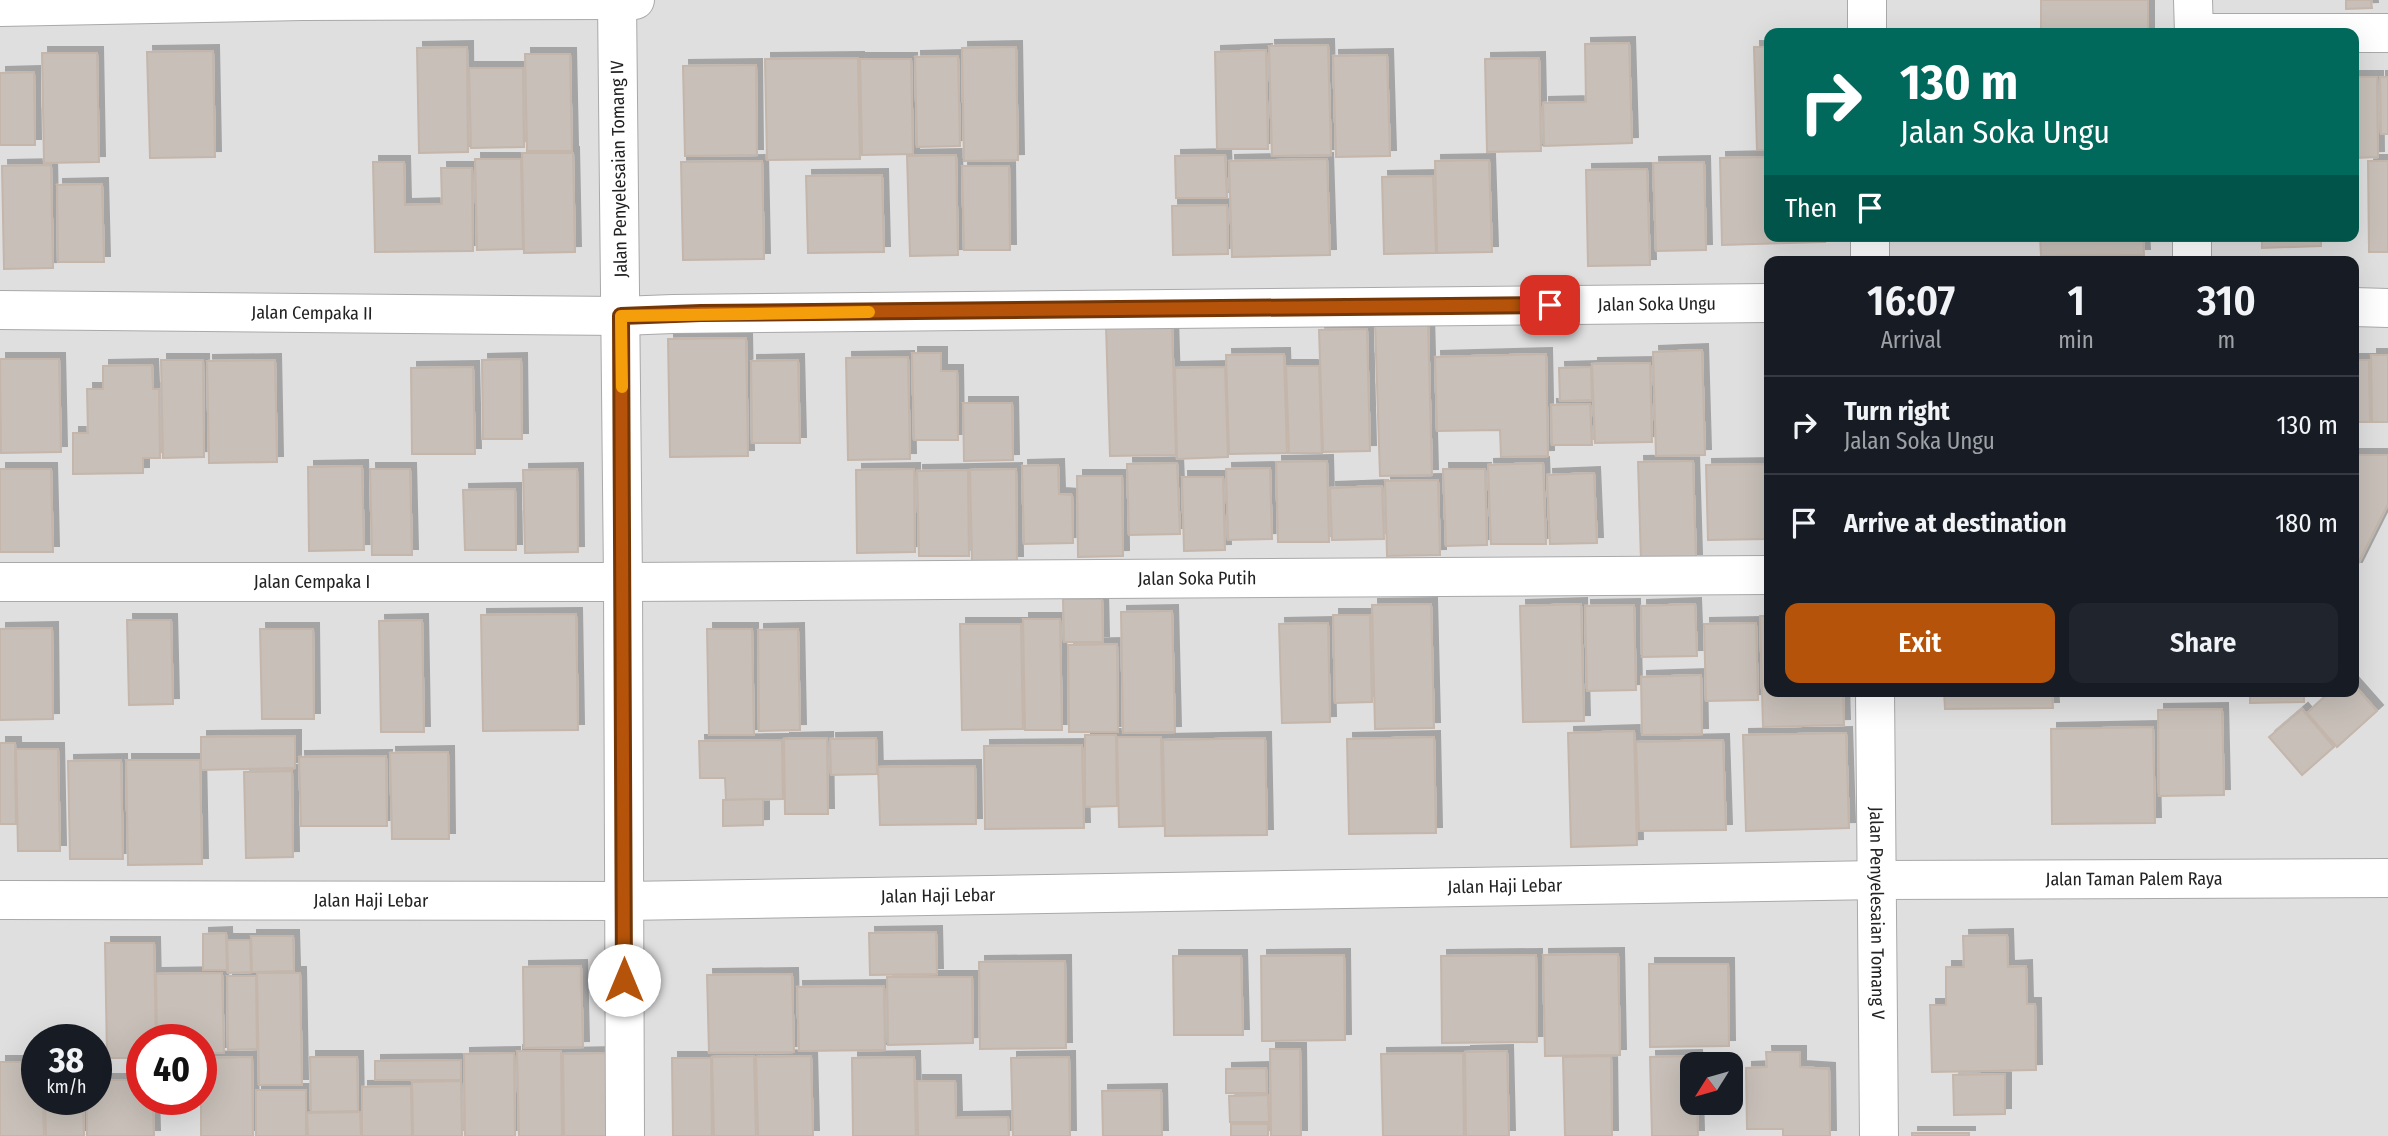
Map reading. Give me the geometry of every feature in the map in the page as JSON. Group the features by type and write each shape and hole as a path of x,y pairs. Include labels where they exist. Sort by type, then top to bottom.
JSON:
{"street":[{"path":"0,7 302,0 635,0"},
{"name":"Jalan Penyelesaian Tomang IV","path":"617,0 625,1136"},
{"path":"1867,0 1867,28"},
{"path":"2193,0 2194,28"},
{"path":"2359,33 2388,33"},
{"name":"Jalan Soka Ungu","path":"621,316 1764,303"},
{"path":"2359,307 2388,308"},
{"name":"Jalan Cempaka II","path":"0,310 621,316"},
{"name":"Jalan Soka Putih","path":"623,582 1764,575"},
{"name":"Jalan Cempaka I","path":"0,582 623,582"},
{"name":"Jalan Penyelesaian Tomang V","path":"1875,697 1879,1136"},
{"name":"Jalan Taman Palem Raya","path":"1878,880 2388,878"},
{"name":"Jalan Haji Lebar","path":"0,900 624,901 1878,880"}],"shaded area":[{"path":"0,0 2388,0 2388,1136 0,1136"}],"building":[{"path":"2041,0 2148,0 2148,28 2041,28"},
{"path":"2346,0 2371,0 2372,8 2346,9"},
{"path":"1629,43 1632,143 1544,146 1543,103 1586,102 1585,44"},
{"path":"1328,45 1331,155 1272,156 1269,46"},
{"path":"467,47 468,152 419,153 417,48"},
{"path":"1016,47 1018,160 964,161 962,48"},
{"path":"1754,47 1764,47 1764,150 1757,150"},
{"path":"1266,50 1268,149 1217,149 1215,52"},
{"path":"213,51 215,157 150,158 147,52"},
{"path":"42,53 97,53 99,162 44,163"},
{"path":"525,54 570,54 572,151 527,151"},
{"path":"1387,55 1390,156 1336,157 1333,56"},
{"path":"958,56 960,146 917,147 915,57"},
{"path":"858,58 860,159 767,160 765,59"},
{"path":"1539,58 1541,151 1487,152 1485,59"},
{"path":"860,59 911,59 913,154 862,155"},
{"path":"756,65 757,155 685,156 683,66"},
{"path":"469,68 523,68 524,147 471,148"},
{"path":"34,72 35,145 0,145 0,73"},
{"path":"2359,77 2377,77 2378,157 2359,158"},
{"path":"2380,77 2388,77 2388,134 2381,134"},
{"path":"522,153 573,153 575,252 524,253"},
{"path":"956,155 958,255 910,256 907,156"},
{"path":"1225,155 1227,198 1176,198 1175,156"},
{"path":"1764,157 1764,242 1825,242 1722,245 1720,158"},
{"path":"475,159 521,159 523,249 477,250"},
{"path":"1327,159 1330,255 1232,257 1229,161"},
{"path":"1489,160 1492,252 1437,253 1435,161"},
{"path":"762,161 764,259 683,260 681,162"},
{"path":"2368,161 2388,161 2388,252 2369,252"},
{"path":"373,162 404,162 405,205 442,204 441,168 472,168 473,251 375,252"},
{"path":"1704,162 1706,250 1656,251 1653,163"},
{"path":"51,165 53,268 4,269 2,166"},
{"path":"962,166 1009,166 1010,250 964,250"},
{"path":"1647,169 1650,265 1588,266 1586,170"},
{"path":"882,175 884,252 808,253 806,176"},
{"path":"1433,176 1436,253 1384,254 1382,177"},
{"path":"102,184 104,262 58,262 57,185"},
{"path":"1227,205 1228,254 1173,255 1172,206"},
{"path":"2040,242 2143,242 2144,255 2041,256"},
{"path":"2262,242 2321,242 2321,246 2262,248"},
{"path":"1428,322 1432,475 1380,476 1375,323"},
{"path":"1172,325 1176,455 1110,456 1106,326"},
{"path":"1367,329 1370,451 1323,452 1319,330"},
{"path":"746,338 748,456 670,457 668,339"},
{"path":"1702,350 1705,455 1656,456 1653,352"},
{"path":"912,353 941,353 941,371 957,371 958,440 914,440"},
{"path":"1284,354 1287,453 1229,454 1226,355"},
{"path":"1546,354 1548,456 1501,457 1500,430 1437,431 1435,357"},
{"path":"2371,355 2388,355 2388,422 2372,422"},
{"path":"908,357 910,459 848,460 846,358"},
{"path":"0,359 59,359 61,452 1,453"},
{"path":"521,359 522,439 483,439 482,360"},
{"path":"161,360 203,360 204,457 163,458"},
{"path":"275,360 277,462 209,463 207,361"},
{"path":"798,360 800,443 752,443 751,361"},
{"path":"2359,360 2369,360 2370,422 2359,422"},
{"path":"1650,363 1652,442 1595,443 1592,364"},
{"path":"152,365 153,389 159,389 160,458 143,458 143,473 73,474 73,433 88,433 87,389 103,389 103,366"},
{"path":"1286,366 1319,366 1322,453 1289,453"},
{"path":"473,367 475,454 412,454 411,368"},
{"path":"1225,367 1228,457 1177,459 1175,368"},
{"path":"1591,367 1592,400 1560,401 1559,368"},
{"path":"963,403 1012,403 1013,460 964,461"},
{"path":"1590,404 1592,445 1552,445 1551,405"},
{"path":"2359,455 2388,455 2388,504 2359,562"},
{"path":"1327,461 1329,542 1278,542 1276,462"},
{"path":"1693,461 1696,560 1641,561 1638,462"},
{"path":"1177,463 1180,534 1129,535 1127,464"},
{"path":"1543,463 1546,544 1491,544 1488,465"},
{"path":"1764,464 1764,539 1708,540 1706,465"},
{"path":"1058,465 1059,494 1072,495 1073,543 1024,544 1022,466"},
{"path":"362,466 364,550 309,551 308,467"},
{"path":"1270,468 1272,539 1228,540 1226,469"},
{"path":"0,469 51,469 53,552 0,552"},
{"path":"370,469 410,469 412,555 372,555"},
{"path":"577,469 578,552 525,553 523,470"},
{"path":"914,469 915,552 857,553 856,470"},
{"path":"1016,469 1017,562 972,562 970,470"},
{"path":"1443,469 1485,469 1487,545 1446,546"},
{"path":"968,470 969,556 919,556 917,471"},
{"path":"1594,473 1597,543 1550,544 1547,475"},
{"path":"1077,476 1122,476 1123,556 1078,557"},
{"path":"1182,477 1223,477 1225,550 1184,551"},
{"path":"1438,480 1440,555 1387,556 1385,481"},
{"path":"1382,486 1384,539 1332,540 1330,488"},
{"path":"515,489 516,550 465,550 463,490"},
{"path":"1063,599 1102,599 1103,642 1064,642"},
{"path":"1431,604 1434,728 1375,729 1372,605"},
{"path":"1581,604 1584,721 1523,722 1520,606"},
{"path":"1695,604 1697,656 1642,657 1641,606"},
{"path":"1634,605 1636,690 1587,691 1585,606"},
{"path":"1172,611 1175,732 1123,733 1121,612"},
{"path":"576,614 578,730 483,731 481,615"},
{"path":"1333,615 1370,615 1372,702 1335,703"},
{"path":"1760,616 1764,616 1764,697 1843,697 1844,725 1763,727"},
{"path":"1023,619 1060,619 1062,730 1025,730"},
{"path":"127,620 171,620 173,704 129,705"},
{"path":"422,620 424,732 381,732 379,621"},
{"path":"1328,623 1330,722 1282,723 1279,624"},
{"path":"1756,623 1758,700 1706,701 1704,624"},
{"path":"960,624 1021,624 1023,729 962,730"},
{"path":"52,628 53,719 0,720 0,629"},
{"path":"260,629 313,629 314,719 262,719"},
{"path":"707,629 752,629 754,735 709,735"},
{"path":"798,629 800,730 759,731 758,630"},
{"path":"1117,644 1118,732 1069,732 1068,645"},
{"path":"1701,675 1702,734 1642,735 1641,677"},
{"path":"2359,691 2377,711 2337,747 2307,713 2324,697 2359,697"},
{"path":"1944,697 2052,697 2053,708 1945,709"},
{"path":"2250,697 2304,697 2304,702 2250,703"},
{"path":"2222,709 2224,795 2159,796 2158,710"},
{"path":"2302,709 2334,747 2302,775 2269,737"},
{"path":"2153,727 2155,823 2052,824 2051,729"},
{"path":"1634,731 1637,845 1571,847 1568,733"},
{"path":"1846,733 1849,828 1746,831 1743,735"},
{"path":"1085,735 1116,735 1117,806 1085,807"},
{"path":"295,736 295,768 201,770 201,737"},
{"path":"1117,737 1161,737 1163,826 1119,827"},
{"path":"1434,737 1436,833 1349,834 1347,739"},
{"path":"827,738 828,814 785,814 784,739"},
{"path":"876,738 877,774 831,775 830,739"},
{"path":"1265,738 1267,835 1165,836 1163,740"},
{"path":"782,740 783,799 726,800 725,778 700,778 699,741"},
{"path":"1723,740 1726,830 1639,831 1636,742"},
{"path":"0,743 15,743 16,824 0,824"},
{"path":"1082,745 1084,828 985,829 984,746"},
{"path":"16,749 58,749 60,851 18,851"},
{"path":"448,752 449,839 392,839 390,753"},
{"path":"386,756 387,826 301,826 299,757"},
{"path":"121,760 123,859 70,859 68,761"},
{"path":"126,760 200,760 202,864 128,865"},
{"path":"975,766 976,824 880,825 878,767"},
{"path":"292,771 293,857 246,858 244,772"},
{"path":"763,799 763,825 723,826 723,800"},
{"path":"936,932 937,974 870,975 869,933"},
{"path":"226,933 227,970 203,970 203,934"},
{"path":"2007,935 2008,967 2026,966 2027,1004 2035,1004 2036,1070 1932,1072 1930,1005 1946,1005 1946,967 1964,967 1963,936"},
{"path":"251,936 293,936 294,971 252,972"},
{"path":"227,940 250,940 251,972 228,973"},
{"path":"105,943 154,943 156,1024 126,1024 126,1058 112,1058 112,1024 106,1024"},
{"path":"1618,954 1620,1055 1545,1056 1543,955"},
{"path":"1344,955 1345,1040 1262,1041 1261,956"},
{"path":"1536,955 1537,1042 1442,1043 1441,956"},
{"path":"1173,956 1241,956 1243,1035 1174,1035"},
{"path":"1065,961 1066,1048 980,1049 979,962"},
{"path":"1649,964 1728,964 1729,1046 1650,1047"},
{"path":"581,966 583,1047 524,1048 523,967"},
{"path":"222,973 224,1053 217,1053 217,1024 157,1024 156,974"},
{"path":"257,973 300,973 302,1085 259,1085"},
{"path":"792,974 794,1052 709,1053 707,975"},
{"path":"227,976 256,976 257,1049 228,1050"},
{"path":"887,977 972,977 973,1043 888,1045"},
{"path":"884,986 885,1050 799,1051 797,987"},
{"path":"1270,1049 1300,1049 1301,1136 1271,1136"},
{"path":"517,1051 561,1051 562,1136 519,1136"},
{"path":"1507,1051 1509,1136 1466,1136 1465,1052"},
{"path":"1766,1052 1800,1052 1800,1067 1829,1069 1830,1136 1783,1136 1783,1129 1747,1129 1746,1068 1767,1067"},
{"path":"514,1053 515,1136 465,1136 464,1054"},
{"path":"608,1053 609,1136 564,1136 563,1054"},
{"path":"1463,1053 1464,1136 1383,1136 1381,1054"},
{"path":"754,1056 756,1136 714,1136 712,1057"},
{"path":"811,1056 813,1136 758,1136 756,1057"},
{"path":"1611,1056 1612,1136 1565,1136 1563,1057"},
{"path":"1680,1056 1680,1115 1697,1115 1698,1136 1652,1136 1650,1057"},
{"path":"252,1057 253,1136 201,1136 201,1115 217,1115 217,1058"},
{"path":"310,1057 357,1057 358,1111 311,1112"},
{"path":"914,1057 916,1136 853,1136 852,1058"},
{"path":"1069,1057 1070,1136 1013,1136 1011,1058"},
{"path":"672,1058 711,1058 712,1136 673,1136"},
{"path":"461,1060 461,1080 375,1080 375,1061"},
{"path":"0,1062 21,1062 21,1115 43,1115 44,1136 0,1136"},
{"path":"1266,1068 1267,1093 1226,1093 1226,1069"},
{"path":"2005,1074 2005,1114 1954,1115 1953,1075"},
{"path":"112,1080 126,1080 126,1115 153,1115 154,1136 87,1136 87,1115 112,1115"},
{"path":"461,1081 462,1136 413,1136 412,1082"},
{"path":"917,1081 955,1081 956,1118 1008,1117 1009,1136 918,1136"},
{"path":"411,1086 412,1136 362,1136 362,1087"},
{"path":"256,1090 306,1090 306,1136 256,1136"},
{"path":"1161,1090 1162,1136 1103,1136 1102,1091"},
{"path":"1268,1095 1269,1122 1230,1122 1229,1096"},
{"path":"360,1112 361,1136 308,1136 307,1113"},
{"path":"45,1115 83,1115 84,1136 46,1136"},
{"path":"1231,1124 1268,1124 1268,1136 1231,1136"},
{"path":"1912,1133 1969,1133 1969,1136 1912,1136"}],"slow traffic":[{"path":"622,387 621,316 869,312"}],"route":[{"path":"624,980 621,316 1550,305"}]}
